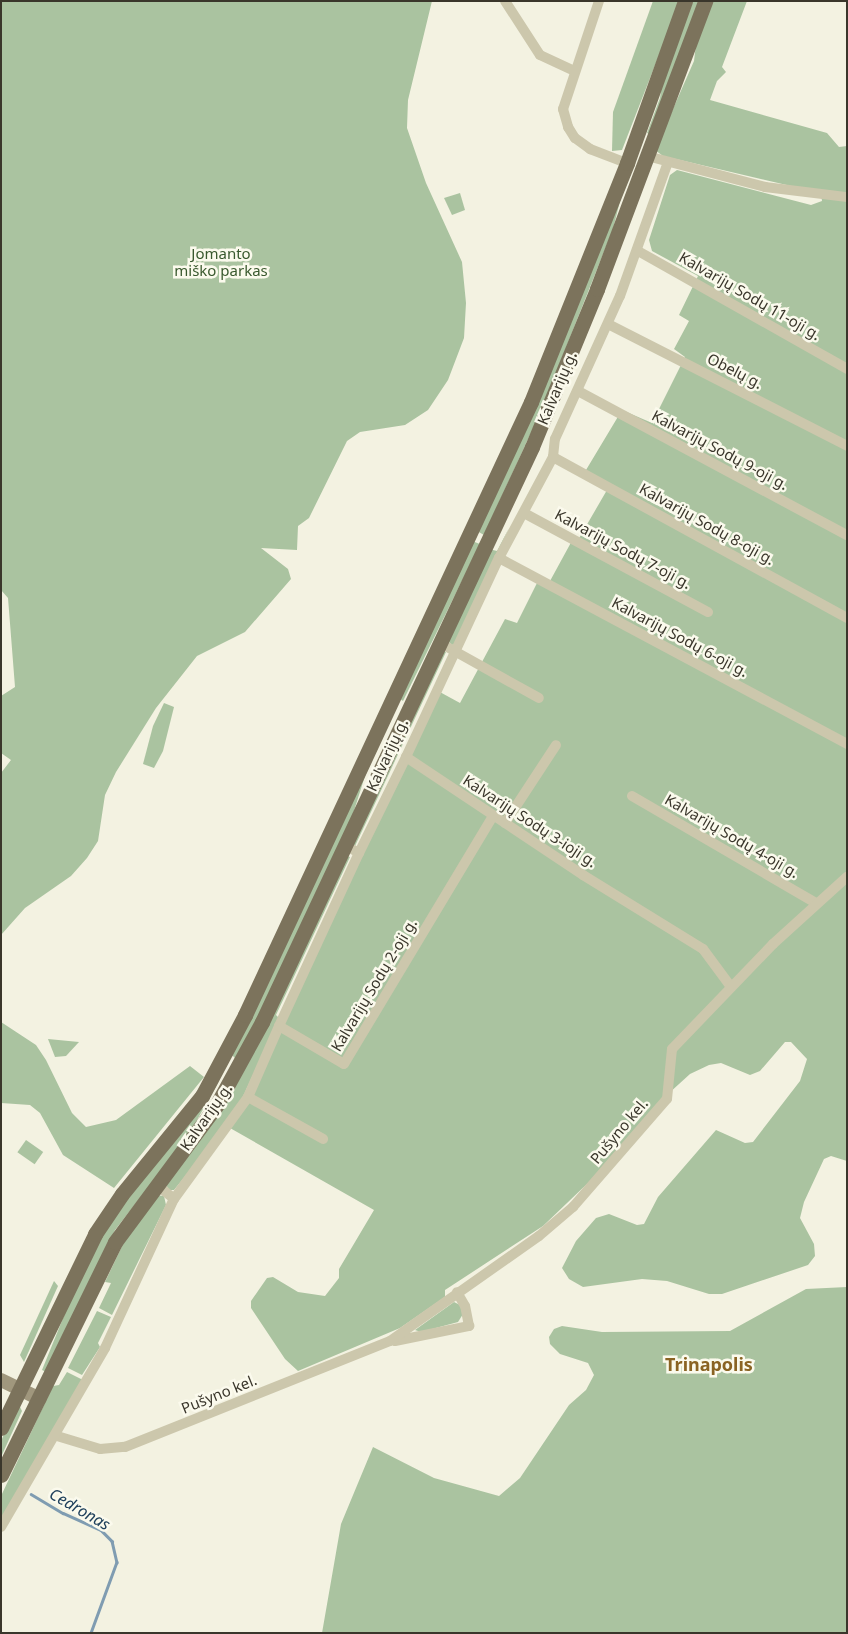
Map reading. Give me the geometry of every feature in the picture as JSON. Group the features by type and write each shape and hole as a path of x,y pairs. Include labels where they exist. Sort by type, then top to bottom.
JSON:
{"main road":[{"name":"Kalvarijų g.","path":"1,1428 99,1228 122,1194 196,1103 220,1064 531,402 627,162 685,1"},
{"name":"Kalvarijų g.","path":"1,1475 40,1399 107,1257 157,1185 199,1130 236,1073 345,845 536,438 645,162 705,1"},
{"path":"627,162 645,162"},
{"path":"393,699 409,707"},
{"path":"220,1064 236,1073"}],"street":[{"path":"505,1 540,55 574,71"},
{"path":"598,1 564,101 568,127 575,138 590,149 627,162"},
{"path":"645,162 668,162 765,188 847,197"},
{"path":"1,1527 57,1436 105,1348 174,1199 248,1096 359,852 406,757 455,650 499,558 552,457 555,439 608,324 638,251 668,162"},
{"name":"Kalvarijų Sodų 11-oji g.","path":"638,251 847,369"},
{"name":"Obelų g.","path":"608,324 847,446"},
{"name":"Kalvarijų Sodų 9-oji g.","path":"578,391 847,535"},
{"name":"Kalvarijų Sodų 8-oji g.","path":"552,457 847,618"},
{"name":"Kalvarijų Sodų 7-oji g.","path":"524,513 708,612"},
{"name":"Kalvarijų Sodų 6-oji g.","path":"499,558 847,744"},
{"path":"440,643 539,698"},
{"path":"505,823 556,745"},
{"name":"Kalvarijų Sodų 3-ioji g.","path":"406,757 493,816 703,949 731,987"},
{"name":"Kalvarijų Sodų 4-oji g.","path":"632,796 816,903"},
{"name":"Kalvarijų Sodų 2-oji g.","path":"280,1026 344,1064 493,816"},
{"path":"345,845 359,852"},
{"name":"Pušyno kel.","path":"390,1342 457,1292 539,1236 573,1207 667,1099 672,1049 731,987 816,903 831,895 847,877"},
{"path":"248,1096 323,1139"},
{"path":"157,1185 174,1199"},
{"name":"Pušyno kel.","path":"57,1436 100,1449 125,1447 390,1342 469,1326 465,1306 457,1292"},
{"path":"1,1380 40,1399"}],"green space":[{"name":"Jomanto miško parkas","path":"1,1 432,1 408,100 407,128 426,183 462,262 466,303 464,338 448,380 428,410 405,425 360,432 347,441 309,518 298,526 297,550 261,548 288,569 291,579 245,632 197,656 156,708 116,772 105,795 98,841 87,858 71,876 25,908 1,935 1,773 11,760 1,753 1,696 15,687 8,598 1,590"},
{"path":"653,1 680,1 622,150 612,151 613,112"},
{"path":"691,1 699,1 649,134 647,133 660,98 663,77"},
{"path":"710,1 747,1 722,67 726,72 717,81 710,100 827,133 839,147 847,146 847,1161 831,1156 824,1159 804,1202 800,1218 814,1244 815,1256 808,1265 722,1294 709,1294 667,1281 642,1279 583,1287 569,1279 562,1268 576,1241 596,1218 609,1214 637,1225 644,1224 658,1197 716,1130 745,1143 753,1142 800,1081 807,1059 791,1042 785,1042 760,1071 750,1075 721,1063 709,1065 690,1074 657,1104 590,1181 543,1226 445,1290 445,1297 400,1328 298,1371 285,1359 251,1308 251,1301 267,1278 273,1277 298,1292 325,1296 339,1278 339,1269 374,1210 230,1128 438,691 460,703 505,619 517,623 540,577 550,581 574,537 578,540 607,490 583,475 622,410 652,423 685,357 674,349 689,321 679,315 698,276 652,251 649,240 670,175 677,170 811,205 822,201 821,193 663,156 655,150 694,61 697,36"},
{"path":"460,193 465,210 452,215 444,198"},
{"path":"621,197 613,229 540,413 484,535 477,531"},
{"path":"509,528 456,643 452,645 447,640 489,549 497,551"},
{"path":"472,541 480,544 403,701 400,699"},
{"path":"443,652 446,652 355,846 352,844"},
{"path":"164,703 174,707 163,751 154,768 143,764 153,726"},
{"path":"394,712 365,776 352,817 239,1057 235,1058 232,1055"},
{"path":"347,856 350,857 276,1015 279,1018 241,1101 221,1132 174,1190 169,1190 165,1183 239,1079"},
{"path":"1,1022 36,1045 46,1060 72,1113 86,1127 116,1120 190,1066 204,1077 114,1188 63,1155 40,1113 30,1105 1,1103"},
{"path":"48,1039 79,1042 66,1056 55,1057"},
{"path":"219,1081 188,1136 115,1230 46,1372 42,1370 81,1274 98,1243 124,1202"},
{"path":"26,1140 43,1152 35,1164 17,1152"},
{"path":"155,1195 164,1196 166,1205 112,1315 99,1308 111,1283 105,1282 125,1240"},
{"path":"54,1281 58,1286 24,1362 20,1355"},
{"path":"847,1287 847,1633 322,1633 341,1524 373,1447 434,1478 499,1496 520,1478 569,1405 586,1390 594,1375 588,1363 560,1354 550,1344 549,1337 554,1329 562,1326 602,1332 730,1331 806,1289"},
{"path":"454,1302 462,1306 463,1314 458,1322 421,1332 415,1330"},
{"path":"97,1311 111,1317 98,1343 100,1347 82,1375 68,1368"},
{"path":"67,1372 83,1380 1,1520 1,1496 53,1386 59,1385"},
{"path":"20,1407 22,1411 1,1457 1,1441 16,1408"}],"waterway":[{"name":"Cedronas","path":"31,1494 63,1513 101,1530 112,1541 117,1562 91,1633"}],"district":[{"name":"Trinapolis","path":"709,1364"}]}
